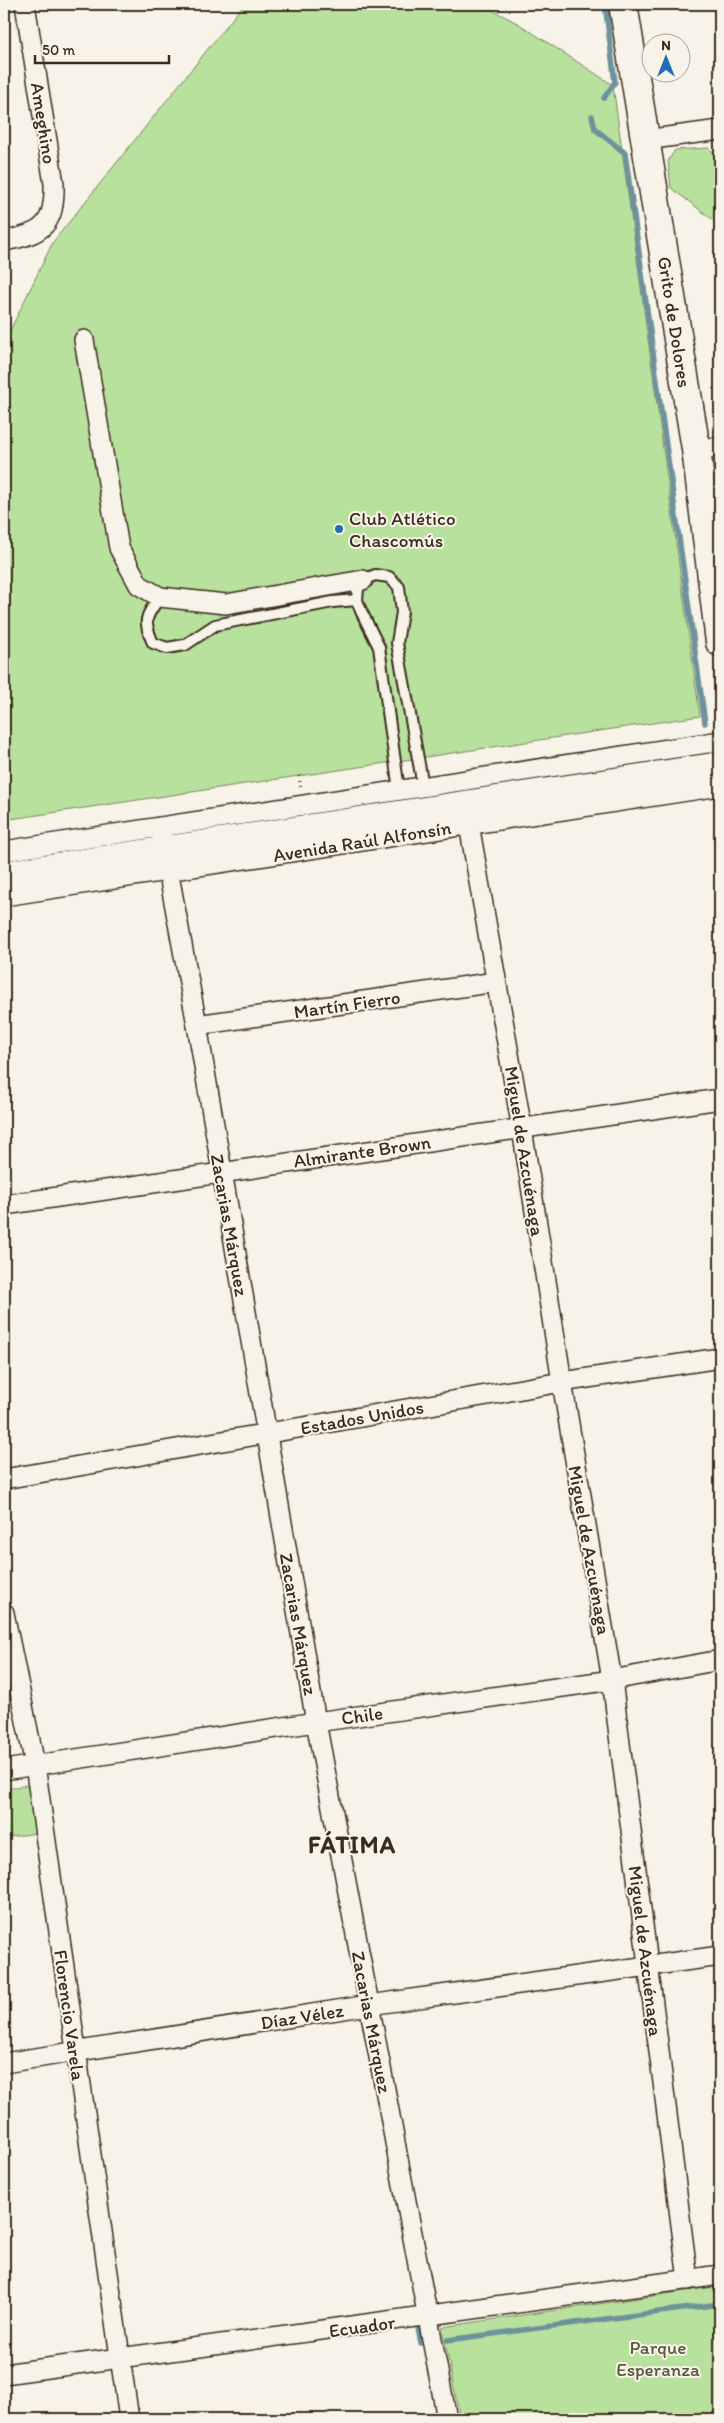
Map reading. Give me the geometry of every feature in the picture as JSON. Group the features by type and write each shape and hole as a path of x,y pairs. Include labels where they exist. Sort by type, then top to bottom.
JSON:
{"main road":[{"name":"Grito de Dolores","path":"623,4 645,140 708,448 720,642"},
{"name":"Avenida Raúl Alfonsín","path":"4,875 164,849 720,766"}],"street":[{"name":"Ameghino","path":"4,241 28,237 43,226 52,212 54,184 25,4"},
{"path":"645,140 720,130"},
{"path":"84,340 119,548 139,585 160,597 226,604 363,580"},
{"name":"Avenida Raúl Alfonsín","path":"4,896 164,849 399,790 720,741"},
{"name":"Avenida Raúl Alfonsín","path":"4,850 164,849 469,824 720,786"},
{"name":"Miguel de Azcuénaga","path":"469,824 522,1129 612,1680 688,2280"},
{"name":"Zacarias Márquez","path":"164,849 197,1025 220,1171 316,1722 447,2419"},
{"name":"Martín Fierro","path":"197,1025 496,982"},
{"name":"Almirante Brown","path":"4,1205 220,1171 720,1099"},
{"name":"Estados Unidos","path":"4,1479 562,1382 720,1358"},
{"name":"Florencio Varela","path":"4,1613 35,1765 129,2419"},
{"name":"Chile","path":"4,1770 316,1722 612,1680 720,1660"},
{"name":"Díaz Vélez","path":"4,2063 369,2005 720,1956"},
{"name":"Ecuador","path":"4,2374 428,2317 720,2275"}],"lane":[{"path":"399,790 379,647 357,600 358,589 363,580 375,575 389,577 399,588 402,612 397,643 423,786"},
{"path":"160,597 146,614 146,627 153,643 167,648 185,645 215,625 333,602 357,600"}],"green space":[{"name":"Club Atlético Chascomús","path":"244,4 481,4 519,24 613,85 700,716 4,820 4,343 53,242"},
{"path":"708,148 720,157 720,225 671,188 668,161 675,150"},
{"path":"26,1785 36,1794 42,1832 4,1838 4,1789"},
{"name":"Parque Esperanza","path":"720,2286 720,2419 460,2419 442,2327"}],"waterway":[{"path":"604,98 615,82 605,4"},
{"path":"592,116 595,129 625,153 705,723"},
{"path":"447,2340 720,2304"},
{"path":"418,2328 421,2343"}],"place":[{"name":"Club Atlético Chascomús","path":"339,529"}],"district":[{"name":"FÁTIMA","path":"352,1845"}]}
